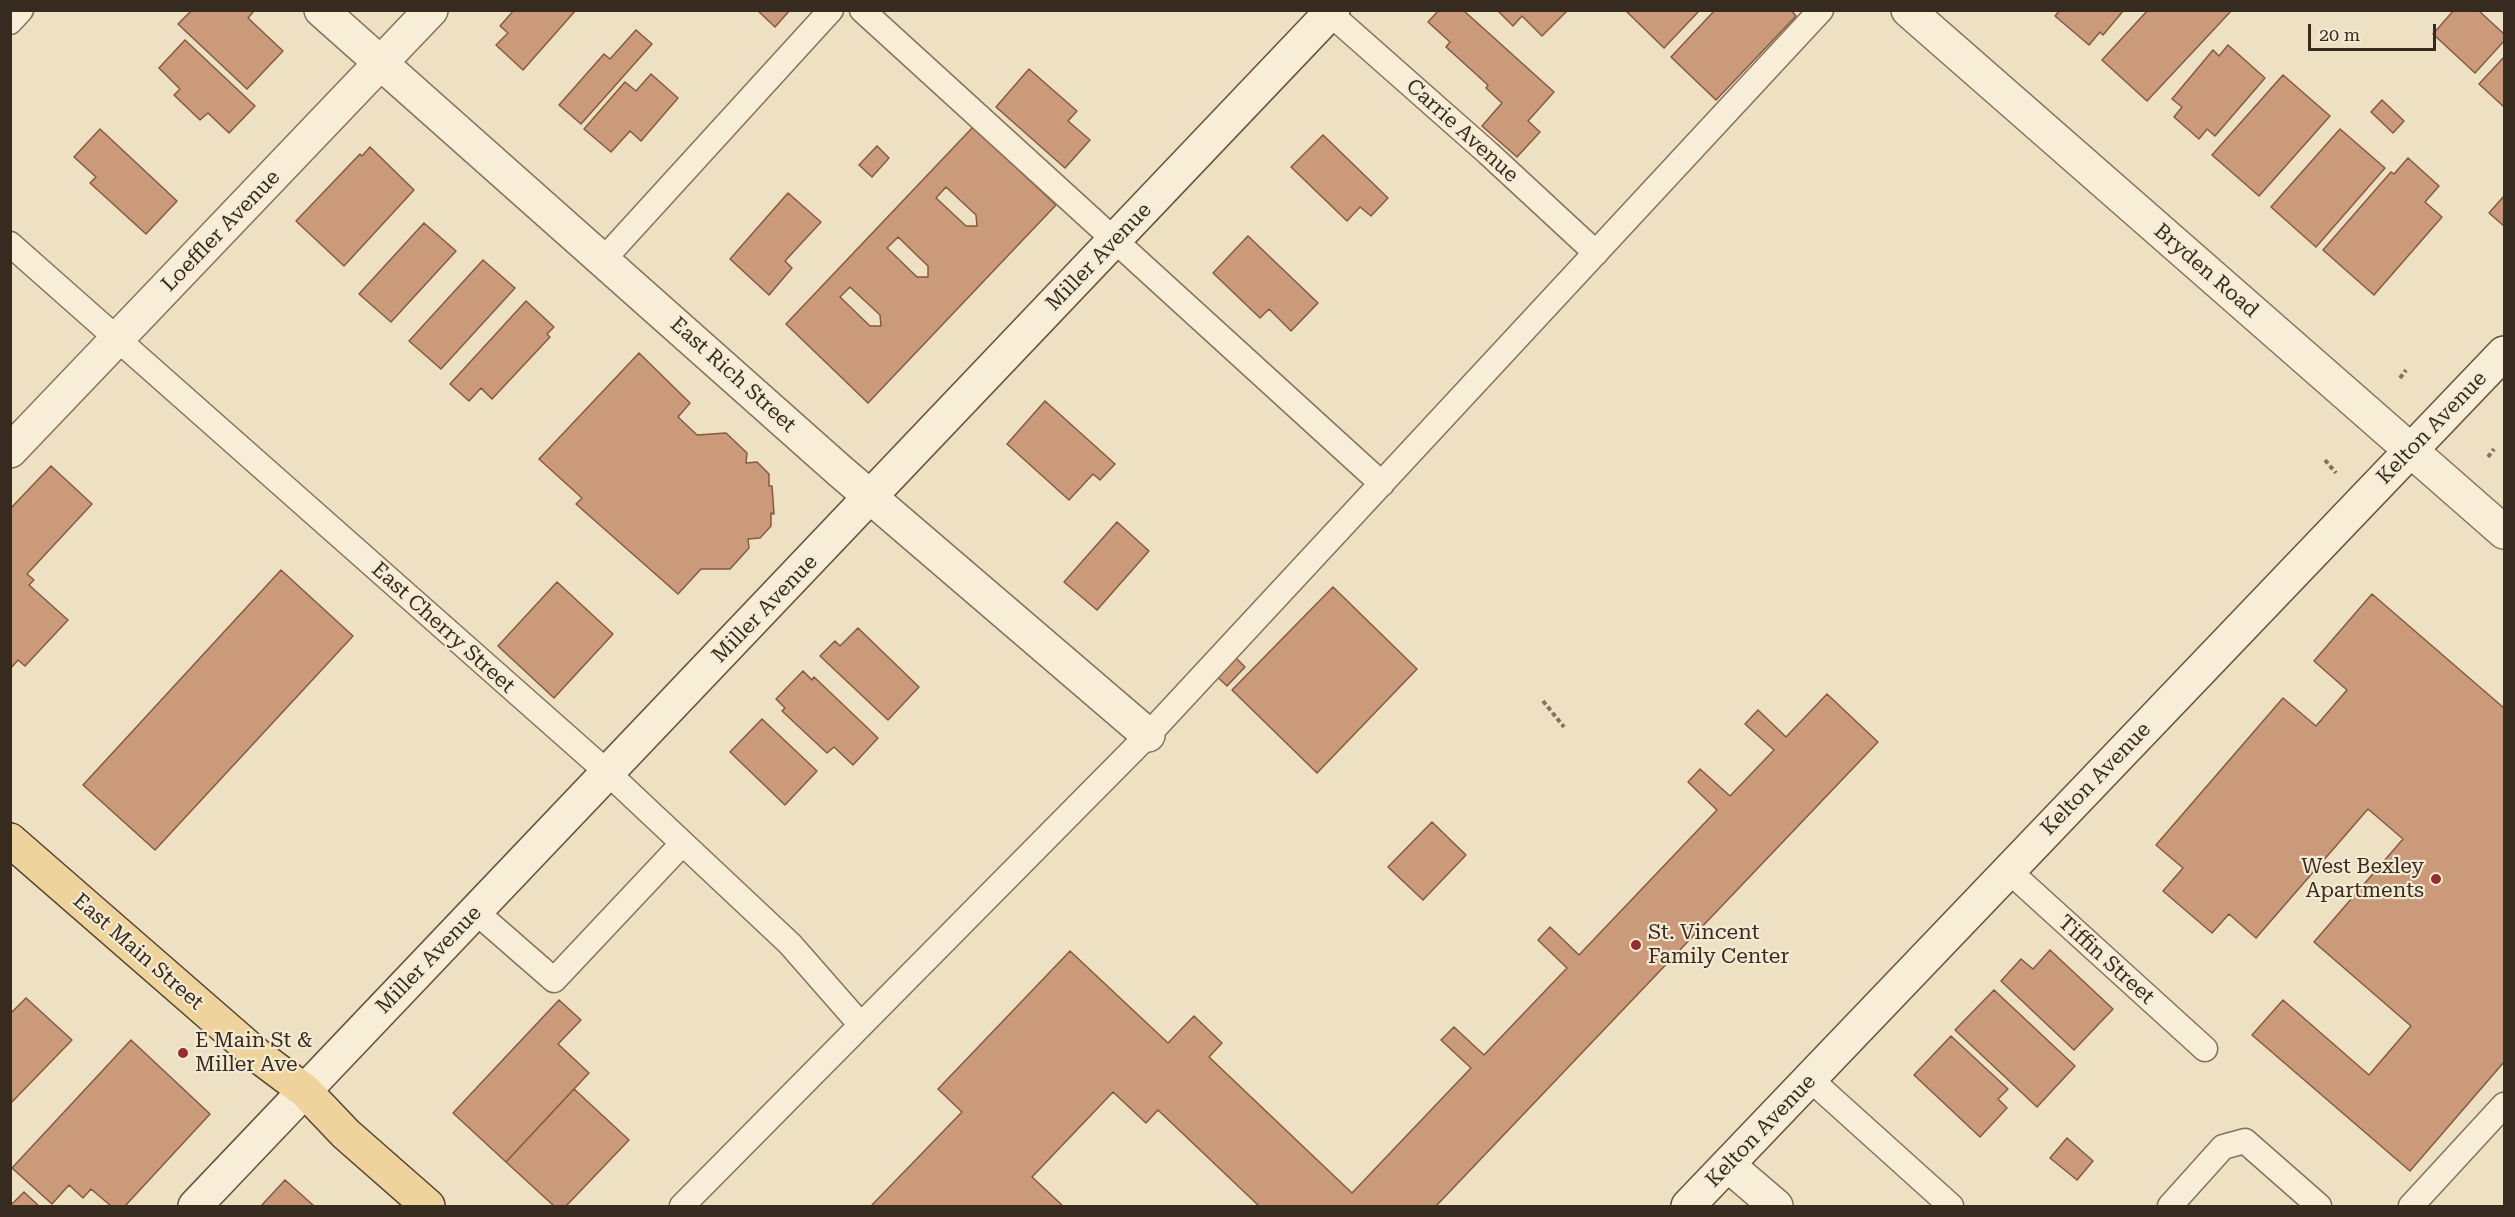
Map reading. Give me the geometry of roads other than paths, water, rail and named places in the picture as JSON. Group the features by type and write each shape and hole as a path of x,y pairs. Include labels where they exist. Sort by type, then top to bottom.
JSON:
{"main road":[{"name":"East Main Street","path":"10,840 257,1055 305,1091 346,1134 428,1206"}],"street":[{"name":"East Rich Street","path":"321,10 871,498 1148,735"},
{"name":"Loeffler Avenue","path":"10,451 431,10"},
{"name":"Bryden Road","path":"1908,10 2505,532"},
{"name":"Miller Avenue","path":"195,1206 871,498 1330,12"},
{"name":"Kelton Avenue","path":"1688,1206 2505,353"},
{"path":"1728,1165 1776,1206"}],"lane":[{"path":"10,22 21,10"},
{"path":"603,260 831,10"},
{"path":"862,10 1382,484"},
{"path":"682,1206 1148,735 1821,10"},
{"name":"Carrie Avenue","path":"1330,12 1596,253"},
{"name":"East Cherry Street","path":"10,244 608,773 790,944 861,1025"},
{"path":"476,912 554,980 682,844"},
{"name":"Tiffin Street","path":"2008,871 2205,1049"},
{"path":"1810,1079 1951,1206"},
{"path":"2410,1206 2505,1105"},
{"path":"2170,1206 2223,1147 2244,1141 2319,1206"}],"place":[{"name":"West Bexley Apartments","path":"2436,879"},
{"name":"St. Vincent Family Center","path":"1636,945"},
{"name":"E Main St & Miller Ave","path":"183,1053"}]}
